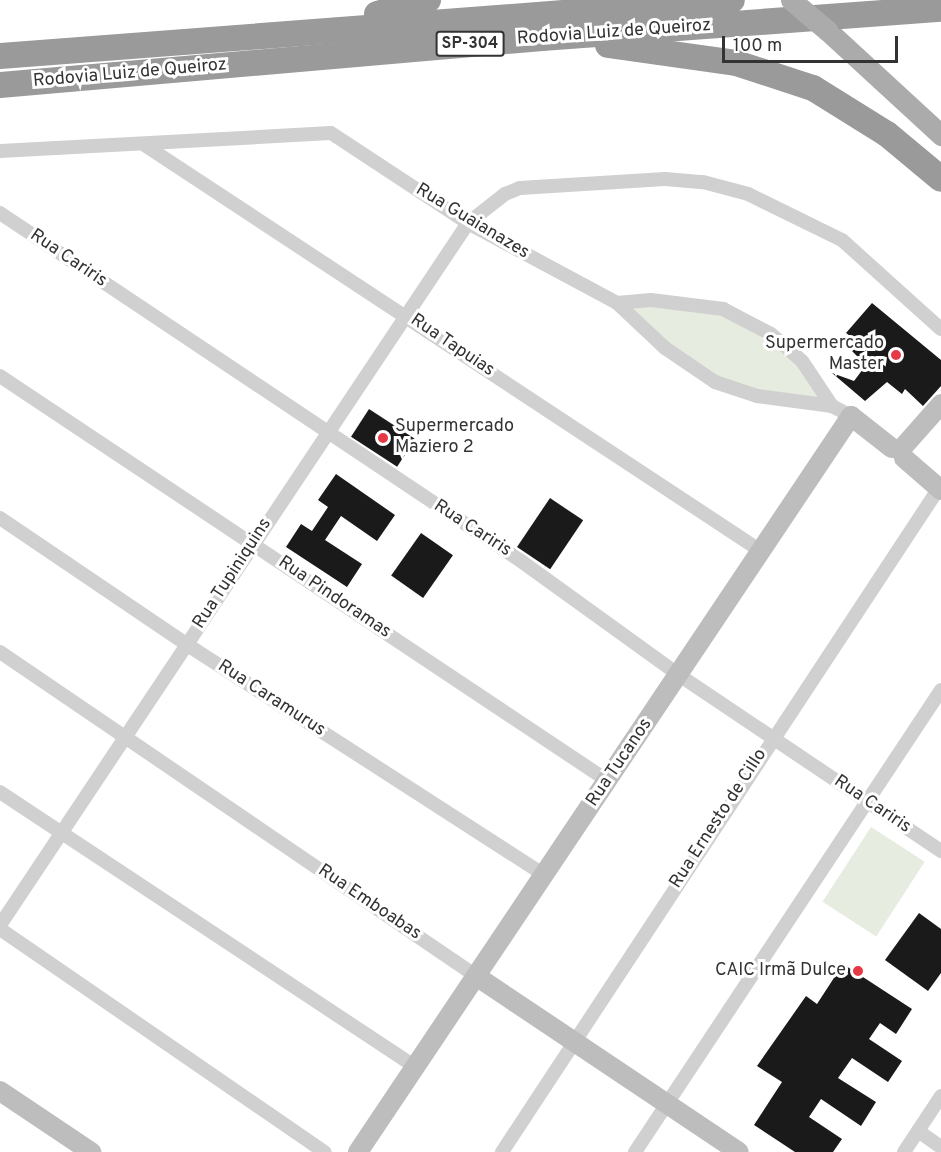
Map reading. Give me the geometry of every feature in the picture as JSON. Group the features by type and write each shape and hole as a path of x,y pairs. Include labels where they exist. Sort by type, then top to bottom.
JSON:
{"highway":[{"path":"243,39 405,9 428,0"},
{"name":"Rodovia Luiz de Queiroz","path":"0,56 732,0"},
{"name":"Rodovia Luiz de Queiroz","path":"0,84 542,38 941,9"},
{"path":"542,38 699,56 778,74 847,107 941,179"}],"main road":[{"path":"791,0 834,30 941,121"},
{"path":"807,0 834,30 941,135"}],"street":[{"name":"Rua Guaianazes","path":"143,144 331,133 468,223 616,303 665,348 715,382 758,396 832,406 851,416"},
{"path":"0,151 143,144"},
{"name":"Rua Tapuias","path":"143,144 761,551"},
{"name":"Rua Tupiniquins","path":"0,927 468,223 505,194 520,188 665,178 704,182 748,194 842,240 941,329"},
{"name":"Rua Cariris","path":"0,213 327,434 521,561 679,675 941,851"},
{"name":"Rua Guaianazes","path":"616,303 651,300 723,309 771,334 802,361 832,406"},
{"name":"Rua Pindoramas","path":"0,376 608,781"},
{"path":"900,451 941,404"},
{"path":"851,416 900,451 940,489"},
{"name":"Rua Tucanos","path":"358,1152 546,875 851,416"},
{"name":"Rua Ernesto de Cillo","path":"502,1152 771,738 940,489"},
{"name":"Rua Caramurus","path":"0,518 186,644 546,875"},
{"name":"Rua Emboabas","path":"0,652 739,1152"},
{"path":"635,1152 941,690"},
{"path":"0,792 416,1067"},
{"path":"0,927 325,1152"},
{"path":"0,1091 91,1152"},
{"path":"904,1152 941,1096"},
{"path":"918,1131 941,1147"}],"shaded area":[{"path":"617,303 723,309 771,334 832,406 715,382"},
{"path":"871,827 925,862 876,936 823,902"}],"building":[{"name":"Supermercado Master","path":"872,303 941,360 941,386 923,406 905,389 902,394 887,382 865,401 832,373 854,381 866,365 852,351 861,344 846,333"},
{"name":"Supermercado Maziero 2","path":"369,409 415,439 397,467 351,437"},
{"path":"336,474 395,515 377,541 341,516 325,540 362,564 347,587 286,547 301,524 312,531 328,507 318,500"},
{"path":"550,498 583,520 550,569 517,547"},
{"path":"421,533 453,555 423,598 391,576"},
{"path":"919,913 941,929 941,973 928,991 885,960"},
{"path":"843,964 912,1009 896,1034 880,1023 869,1039 902,1061 888,1082 852,1058 838,1078 876,1102 861,1126 821,1099 809,1117 842,1139 833,1152 795,1152 754,1125 782,1082 757,1066 806,996 817,1004"}],"place":[{"name":"Supermercado Master","path":"896,355"},
{"name":"Supermercado Maziero 2","path":"383,438"},
{"name":"CAIC Irmã Dulce","path":"858,971"}]}
